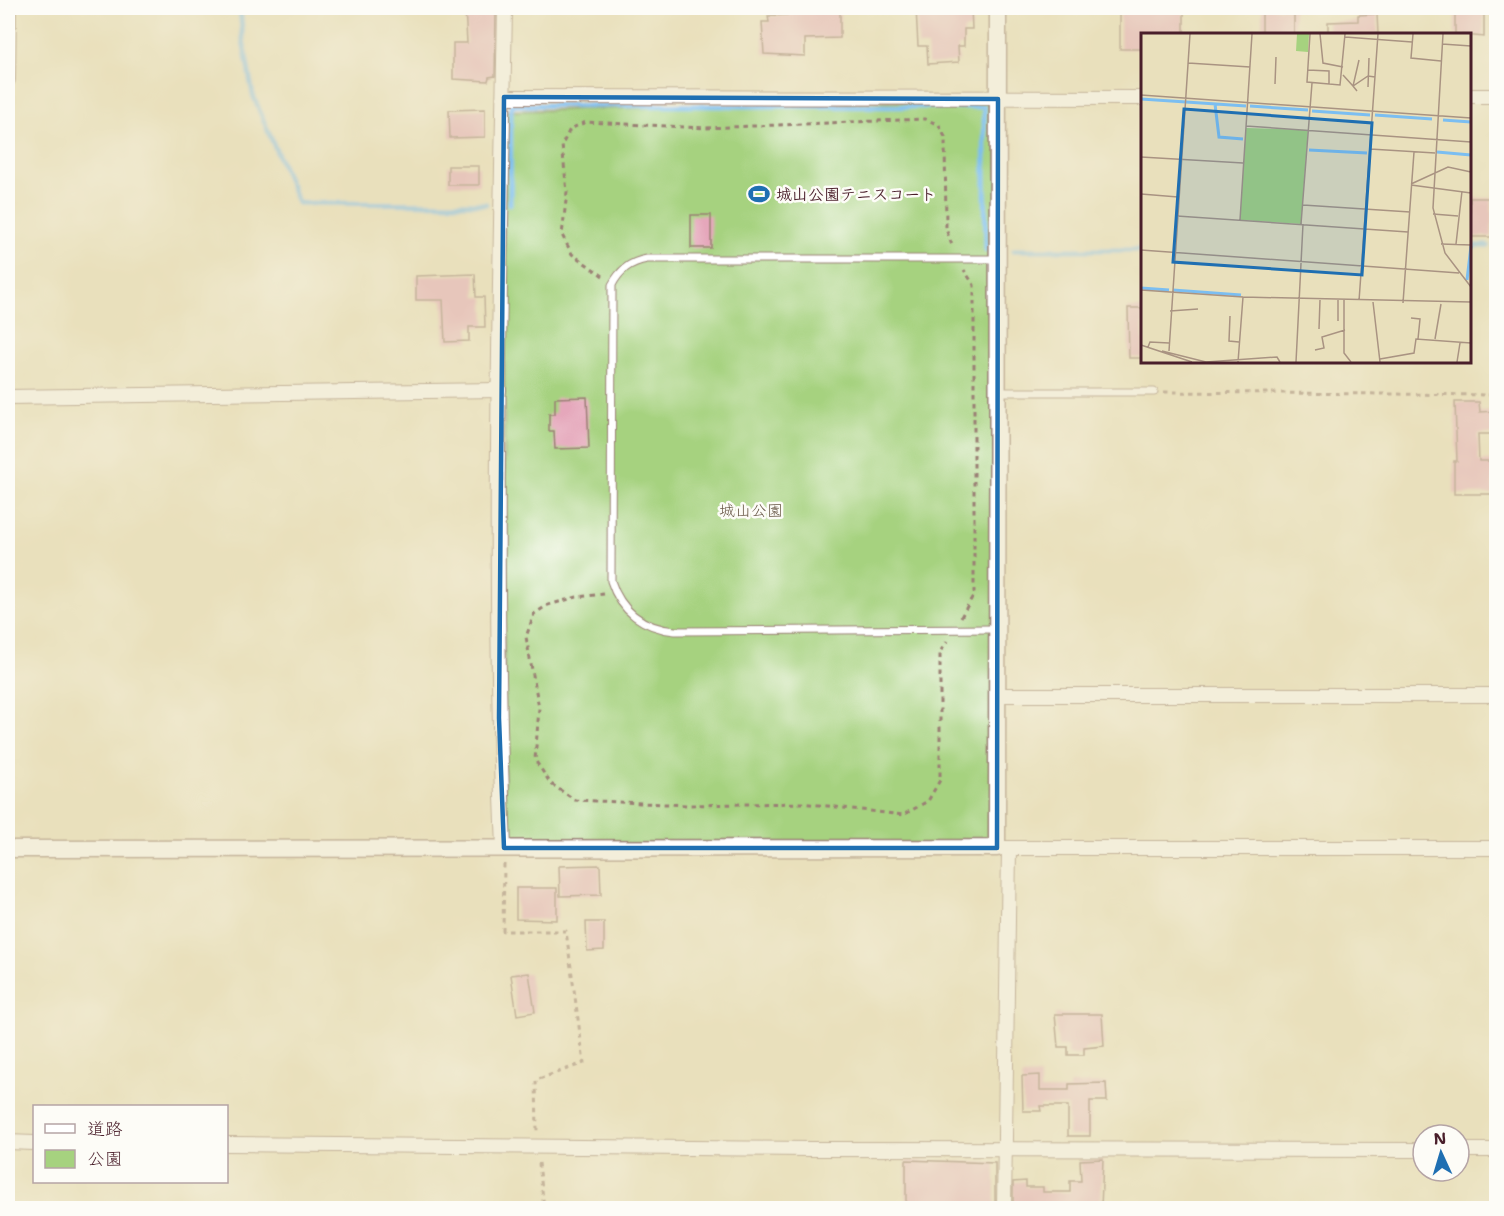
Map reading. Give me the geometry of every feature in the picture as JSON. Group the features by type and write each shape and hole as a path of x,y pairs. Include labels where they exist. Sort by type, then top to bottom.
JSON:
{"street":[{"path":"8,80 9,8"},
{"path":"504,848 499,718 499,390 505,8"},
{"path":"998,8 998,694 1003,848 1004,1209"},
{"path":"1471,96 1497,96"},
{"path":"504,97 1141,98"},
{"path":"8,397 499,390"},
{"path":"998,694 1497,695"},
{"path":"8,849 1497,848"},
{"path":"8,1142 33,1143"},
{"path":"228,1144 1411,1150"},
{"path":"1471,1150 1497,1150"}],"lane":[{"path":"998,259 646,259 634,261 625,267 613,283 611,581 615,593 632,615 644,624 675,632 998,629"},
{"path":"998,392 1154,392"}],"path":[{"path":"613,283 572,254 562,235 567,192 562,145 570,129 586,122 705,128 925,120 939,125 945,137 946,229 957,258 974,285 974,594 940,652 940,780 928,801 903,815 802,803 688,805 575,800 551,784 535,760 539,708 526,637 534,614 548,605 577,597 615,593"},
{"path":"1154,392 1497,395"},
{"path":"504,848 503,931 566,931 584,1063 536,1080 537,1147 544,1209"}],"highlighted area":[{"path":"504,97 998,99 997,848 504,848 499,718"}],"green space":[{"name":"城山公園","path":"998,99 997,848 504,848 504,111"}],"building":[{"path":"465,8 496,8 495,76 489,77 488,81 453,79 453,43 467,43"},
{"path":"787,8 840,8 840,38 805,39 805,56 764,54 762,22 769,22 768,16 787,15"},
{"path":"916,8 971,8 972,29 964,29 964,46 958,46 959,62 928,64 927,46 918,46"},
{"path":"1120,8 1184,8 1184,33 1141,33 1141,49 1120,49"},
{"path":"1262,8 1294,8 1294,33 1262,33"},
{"path":"1484,9 1484,37 1471,36 1471,33 1455,33 1455,10"},
{"path":"1377,14 1378,33 1328,33 1328,22 1358,21 1358,15"},
{"path":"485,109 485,137 450,138 449,110"},
{"path":"448,166 479,166 479,185 448,185"},
{"path":"1471,198 1492,198 1492,237 1471,237"},
{"path":"691,215 711,215 711,248 691,248"},
{"path":"475,274 476,297 484,297 485,327 469,327 469,341 445,342 443,300 416,300 416,276"},
{"path":"1128,308 1141,308 1141,358 1129,358"},
{"path":"587,397 589,448 555,449 554,431 549,431 549,414 555,414 555,398"},
{"path":"1455,402 1479,402 1480,412 1496,411 1497,434 1478,434 1479,461 1493,461 1493,494 1454,494 1454,461 1457,461"},
{"path":"600,865 601,895 560,896 559,866"},
{"path":"516,888 557,888 557,920 516,919"},
{"path":"586,922 604,922 604,950 587,951"},
{"path":"529,973 535,1012 517,1015 511,975"},
{"path":"1055,1014 1102,1014 1104,1046 1084,1048 1084,1055 1068,1055 1068,1047 1058,1047"},
{"path":"1040,1075 1040,1090 1069,1090 1069,1084 1106,1083 1107,1101 1090,1101 1090,1136 1068,1136 1068,1106 1040,1106 1041,1111 1023,1111 1022,1076"},
{"path":"1103,1159 1101,1208 1013,1209 1013,1182 1026,1181 1026,1187 1043,1187 1043,1192 1070,1192 1070,1181 1081,1181 1080,1160"},
{"path":"906,1160 995,1163 995,1209 906,1209"}],"waterway":[{"path":"240,8 253,95 298,203 486,204"},
{"path":"510,204 511,105 984,107 986,250"},
{"path":"1471,246 1488,246"},
{"path":"1014,250 1141,250"}],"place":[{"name":"城山公園テニスコート","path":"759,194"}]}
